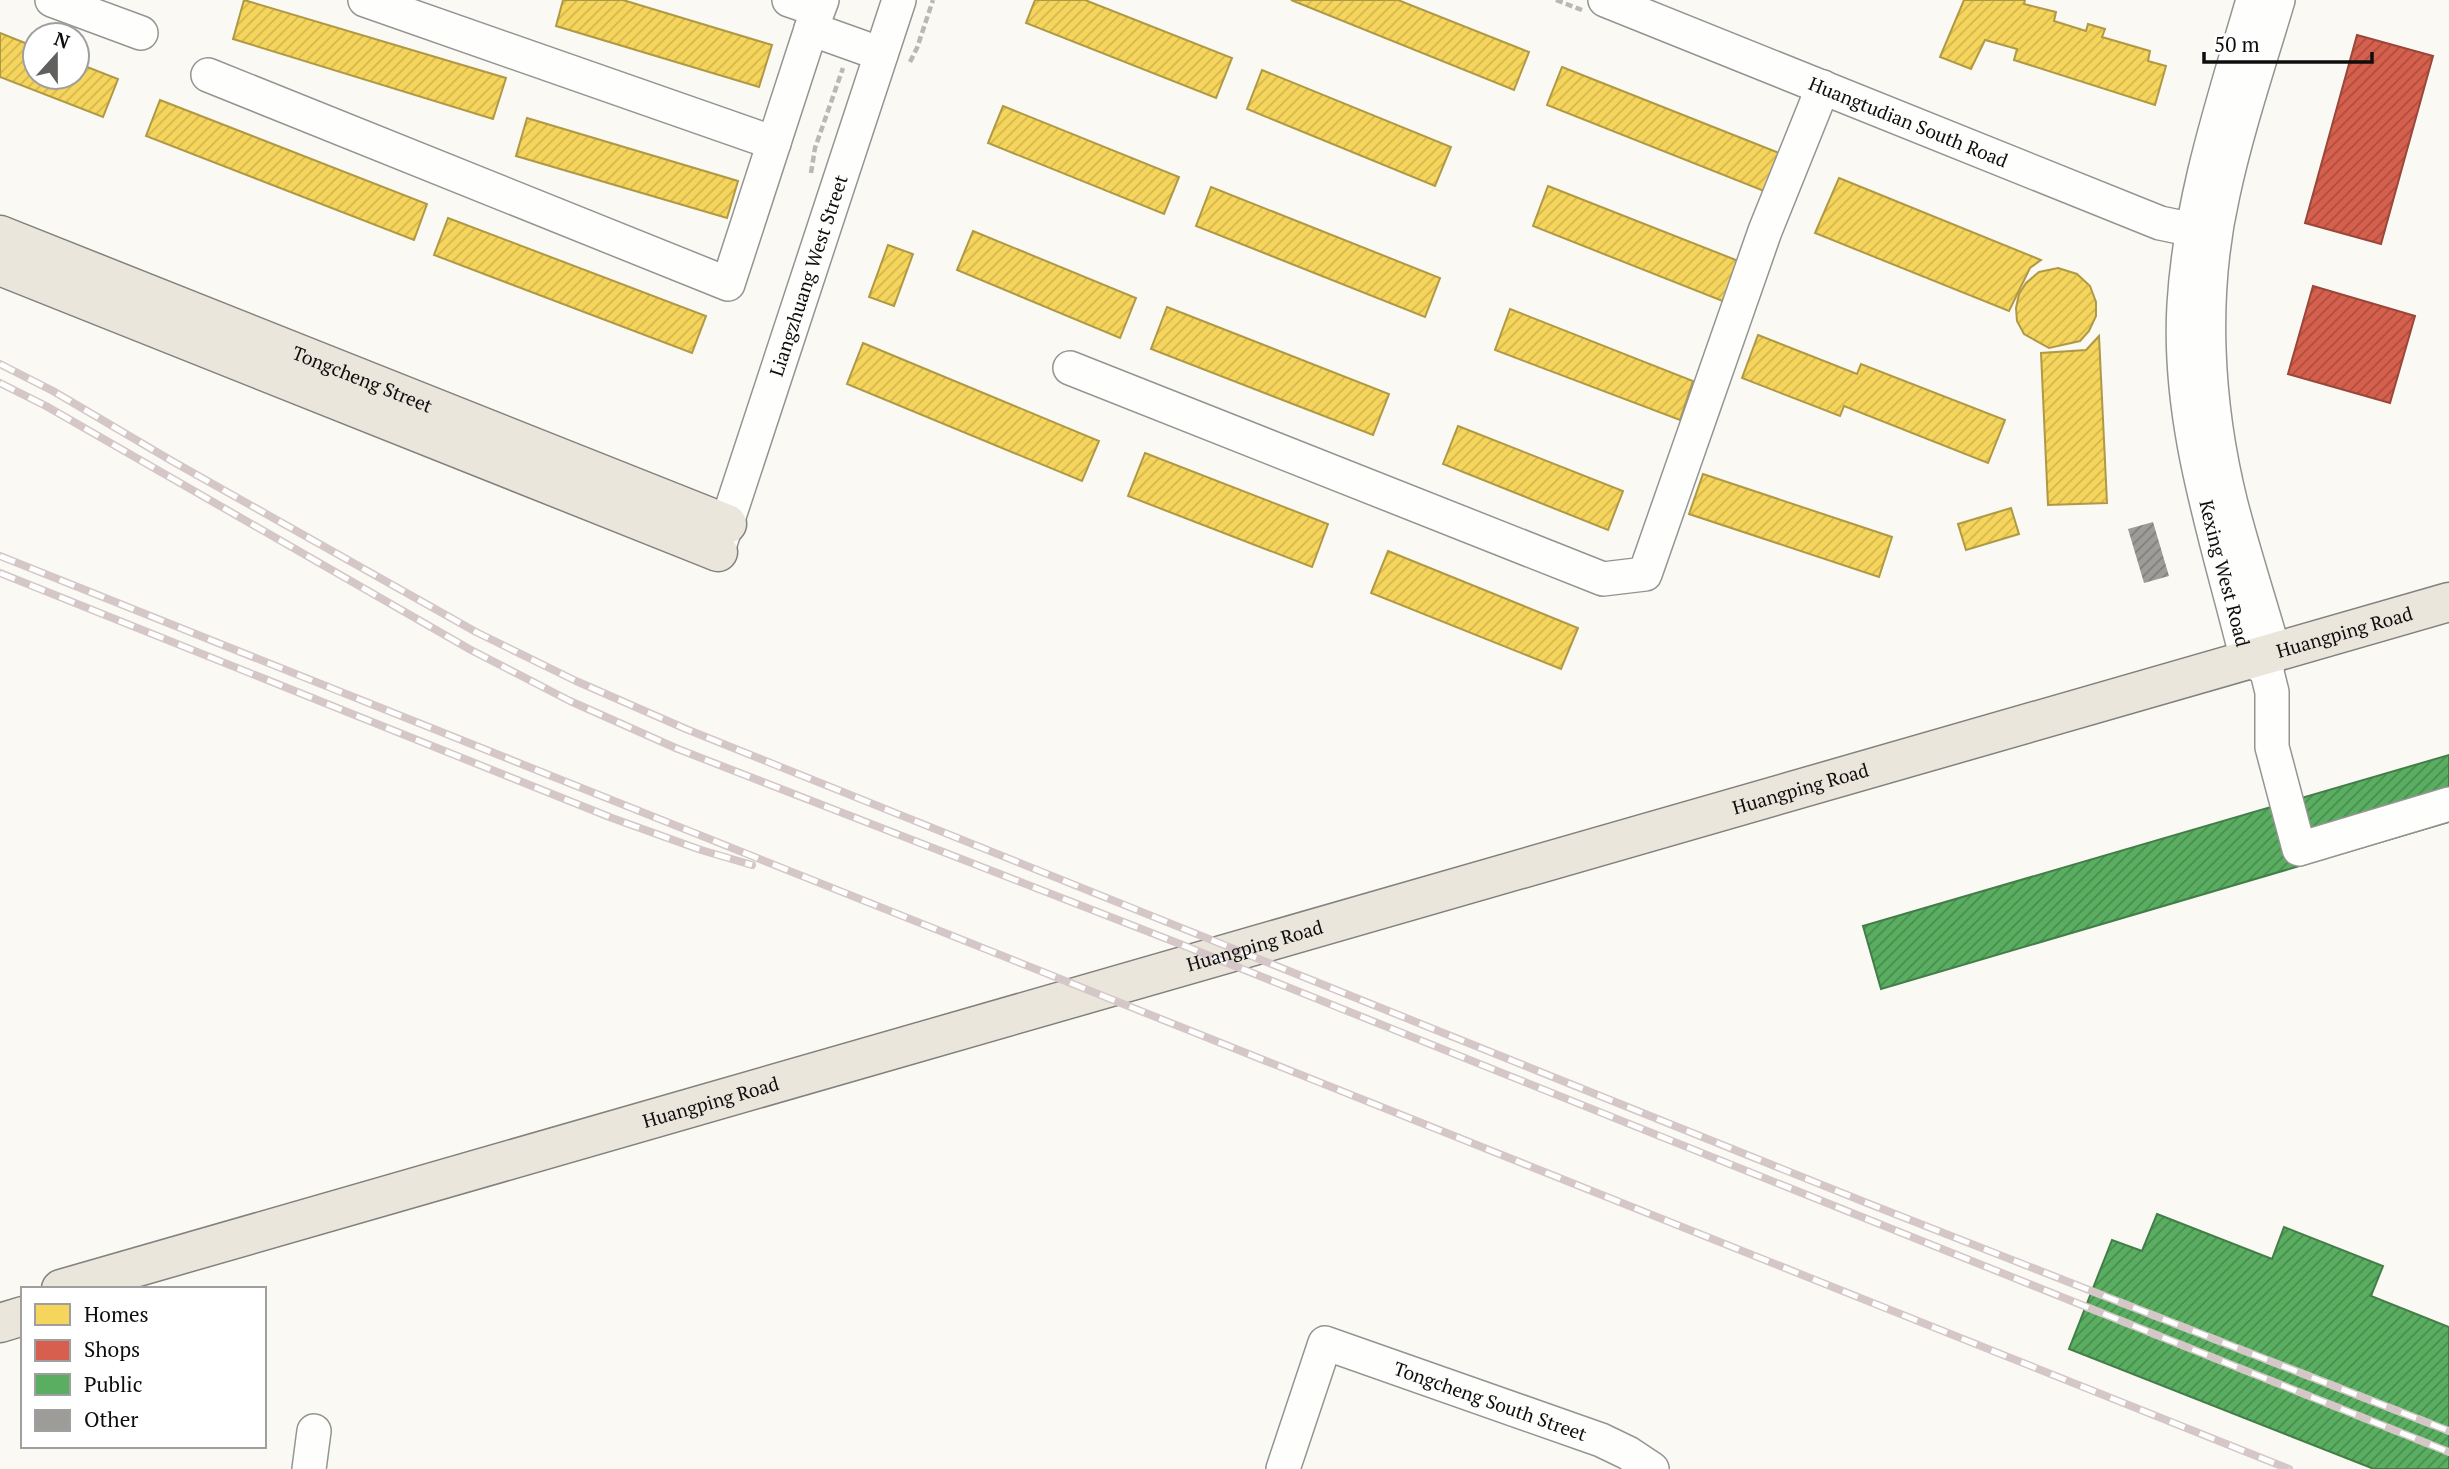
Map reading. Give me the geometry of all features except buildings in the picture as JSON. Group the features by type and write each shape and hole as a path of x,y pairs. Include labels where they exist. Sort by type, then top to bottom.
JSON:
{"main road":[{"name":"Tongcheng Street","path":"0,235 722,538"},
{"name":"Tongcheng Street","path":"0,266 722,538"},
{"name":"Huangping Road","path":"125,1287 2262,660 2449,602"},
{"name":"Huangping Road","path":"68,1287 2262,660 2449,616"},
{"path":"0,1306 21,1301"},
{"path":"0,1323 21,1317"}],"street":[{"path":"52,0 141,33"},
{"path":"365,0 774,143"},
{"name":"Liangzhuang West Street","path":"722,538 899,0"},
{"name":"Huangtudian South Road","path":"1605,0 2160,223 2204,232"},
{"name":"Kexing West Road","path":"2204,232 2205,167 2253,0"},
{"name":"Kexing West Road","path":"2278,0 2228,174 2204,232 2184,308 2188,398 2200,477 2272,692 2272,747 2299,849 2449,804"},
{"path":"208,75 728,284 774,143 810,10 881,54"},
{"path":"1070,368 1603,579 1645,574 1765,231 1822,87"},
{"name":"Tongcheng South Street","path":"1283,1469 1325,1343 1601,1440 1652,1469"},
{"path":"309,1469 314,1431"}],"railway":[{"path":"0,364 53,391 476,632 576,681 686,729 1867,1203 2449,1431"},
{"path":"0,383 46,406 471,650 570,701 678,749 1180,944 2449,1452"},
{"path":"0,556 2289,1469"},
{"path":"0,573 612,818 752,865"}]}
